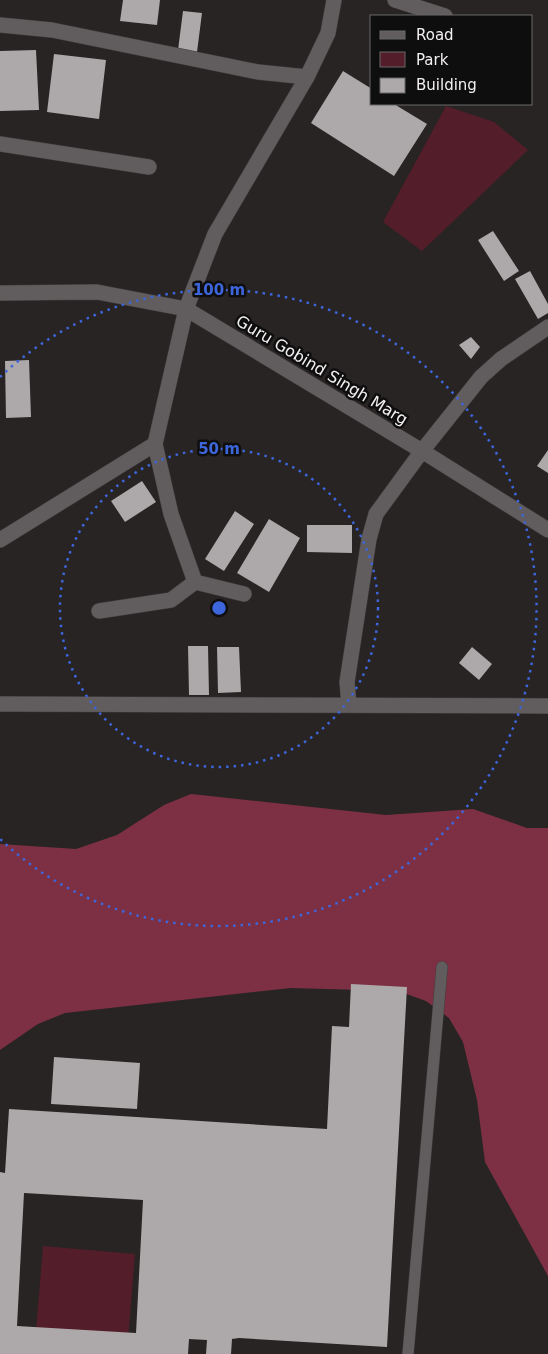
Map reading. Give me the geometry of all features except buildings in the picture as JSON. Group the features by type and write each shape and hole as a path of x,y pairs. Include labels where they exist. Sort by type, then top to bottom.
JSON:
{"street":[{"path":"195,582 171,514 155,444 186,309 215,234 307,77 328,33 334,0"},
{"path":"395,0 442,15"},
{"path":"0,25 52,30 258,72 307,77"},
{"path":"0,144 149,167"},
{"name":"Guru Gobind Singh Marg","path":"0,293 97,292 186,309 422,451 548,530"},
{"path":"349,705 347,682 369,539 376,514 422,451 481,377 502,358 548,328"},
{"path":"0,540 155,444"},
{"path":"195,582 244,594"},
{"path":"99,611 171,600 195,582"},
{"path":"0,704 548,706"}],"lane":[{"path":"408,1354 442,967"}],"green space":[{"path":"446,106 494,122 528,150 422,251 383,222"},
{"path":"43,1246 135,1254 128,1339 36,1331"}],"shaded area":[{"path":"191,794 386,815 473,809 527,828 548,828 548,1276 485,1162 477,1100 463,1042 449,1018 426,1001 398,991 291,988 65,1013 38,1024 0,1050 0,844 76,849 117,835 164,805"}]}
